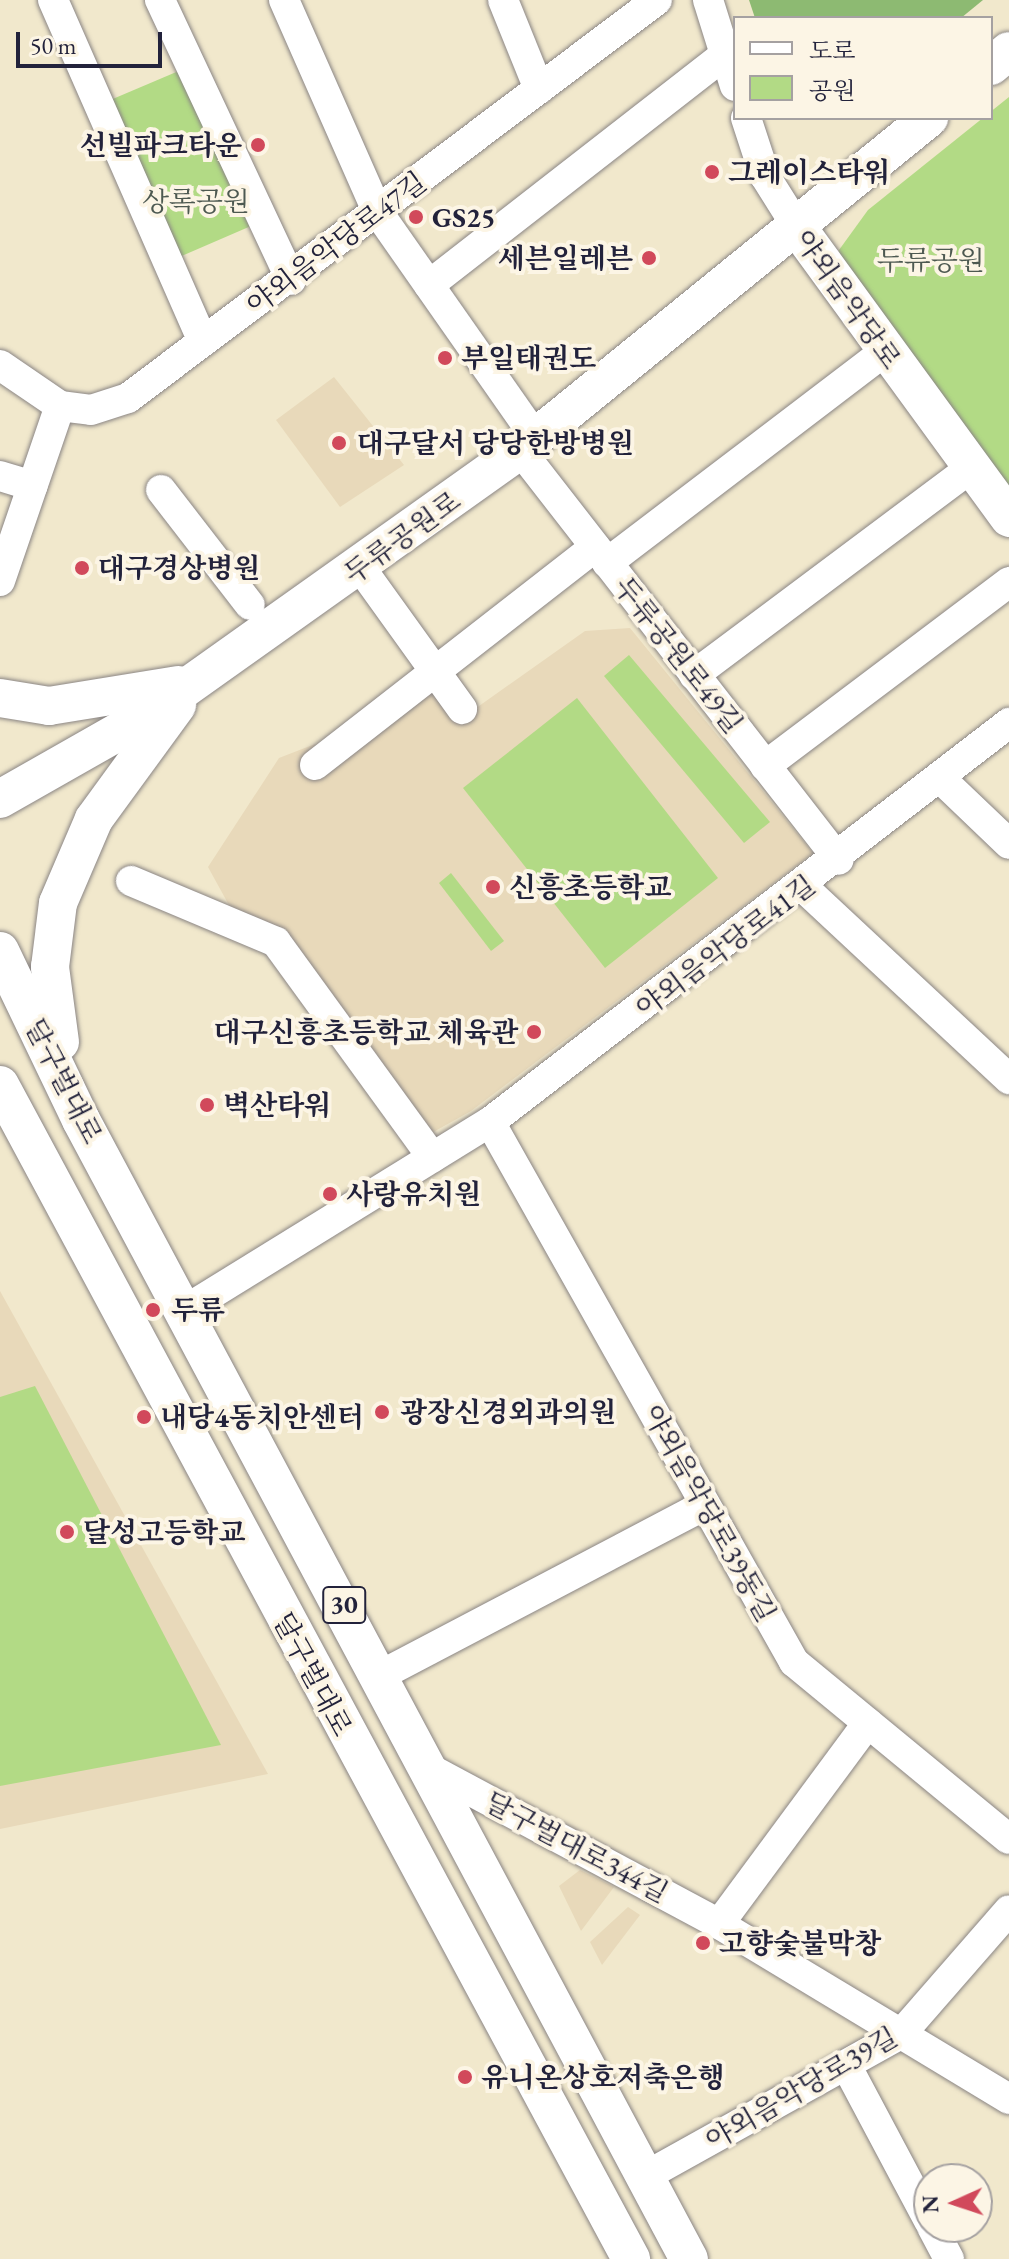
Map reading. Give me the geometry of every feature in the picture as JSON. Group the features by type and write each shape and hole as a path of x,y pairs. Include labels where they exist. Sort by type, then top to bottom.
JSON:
{"main road":[{"path":"993,64 1009,51"},
{"name":"두류공원로","path":"0,799 196,680 360,567 528,444 927,120"},
{"name":"야외음악당로","path":"797,227 1009,518"},
{"path":"0,698 49,706 196,680"},
{"path":"81,1120 50,1007 58,903 94,819 196,680"},
{"name":"달구벌대로","path":"0,951 81,1120 187,1309 434,1771 689,2259"},
{"name":"달구벌대로","path":"0,1085 631,2259"},
{"path":"0,1116 33,1150"}],"street":[{"path":"53,0 203,342"},
{"path":"160,0 291,280"},
{"name":"두류공원로49길","path":"284,0 377,211 429,285 601,555 839,860"},
{"path":"503,0 539,89"},
{"name":"야외음악당로47길","path":"60,406 91,410 128,398 291,280 377,211 657,0"},
{"path":"708,0 733,80"},
{"path":"429,285 724,55"},
{"name":"야외음악당로","path":"747,120 765,176 797,227"},
{"path":"315,765 434,670 601,555 885,351"},
{"path":"0,365 60,406 0,581"},
{"path":"694,675 971,468"},
{"path":"0,476 33,486"},
{"path":"161,490 250,605"},
{"path":"360,567 462,709"},
{"path":"765,766 1009,582"},
{"name":"야외음악당로41길","path":"187,1309 490,1122 839,860 1009,723"},
{"path":"940,778 1009,844"},
{"path":"131,881 276,942 432,1157"},
{"path":"803,887 1009,1079"},
{"name":"야외음악당로39동길","path":"490,1122 794,1662 1009,1839"},
{"path":"381,1675 705,1505"},
{"path":"719,1924 868,1723"},
{"name":"달구벌대로344길","path":"434,1771 719,1924 1009,2099"},
{"name":"야외음악당로39길","path":"644,2177 901,2034 1009,1910"},
{"name":"야외음악당로39길","path":"853,2078 913,2191"}],"shaded area":[{"name":"대구달서 당당한방병원","path":"334,377 404,465 340,507 276,420"},
{"name":"신흥초등학교","path":"630,628 813,853 471,1111 428,1135 287,932 230,907 208,867 279,758 315,744 330,762 430,685 472,711 585,631"},
{"name":"달성고등학교","path":"0,1291 268,1774 0,1829"},
{"path":"580,1870 614,1887 581,1931 559,1886"},
{"path":"628,1907 640,1915 602,1965 590,1942"}],"green space":[{"path":"749,0 983,0 963,16 754,16"},
{"name":"상록공원","path":"181,70 251,226 177,258 108,101"},
{"name":"두류공원","path":"1009,97 1009,486 841,267 839,250 868,210 980,120 993,120 993,110"},
{"path":"629,655 770,822 744,843 604,676"},
{"path":"577,698 718,878 605,968 463,788"},
{"path":"451,873 504,941 491,951 439,883"},
{"name":"달성고등학교","path":"35,1386 221,1745 0,1786 0,1397"}],"place":[{"name":"선빌파크타운","path":"258,145"},
{"name":"그레이스타워","path":"712,172"},
{"name":"GS25","path":"416,217"},
{"name":"세븐일레븐","path":"649,258"},
{"name":"부일태권도","path":"445,358"},
{"name":"대구달서 당당한방병원","path":"339,443"},
{"name":"대구경상병원","path":"82,568"},
{"name":"신흥초등학교","path":"493,887"},
{"name":"대구신흥초등학교 체육관","path":"534,1032"},
{"name":"벽산타워","path":"207,1105"},
{"name":"사랑유치원","path":"330,1194"},
{"name":"두류","path":"153,1310"},
{"name":"광장신경외과의원","path":"382,1412"},
{"name":"내당4동치안센터","path":"144,1417"},
{"name":"달성고등학교","path":"67,1532"},
{"name":"고향숯불막창","path":"703,1943"},
{"name":"유니온상호저축은행","path":"465,2077"}]}
